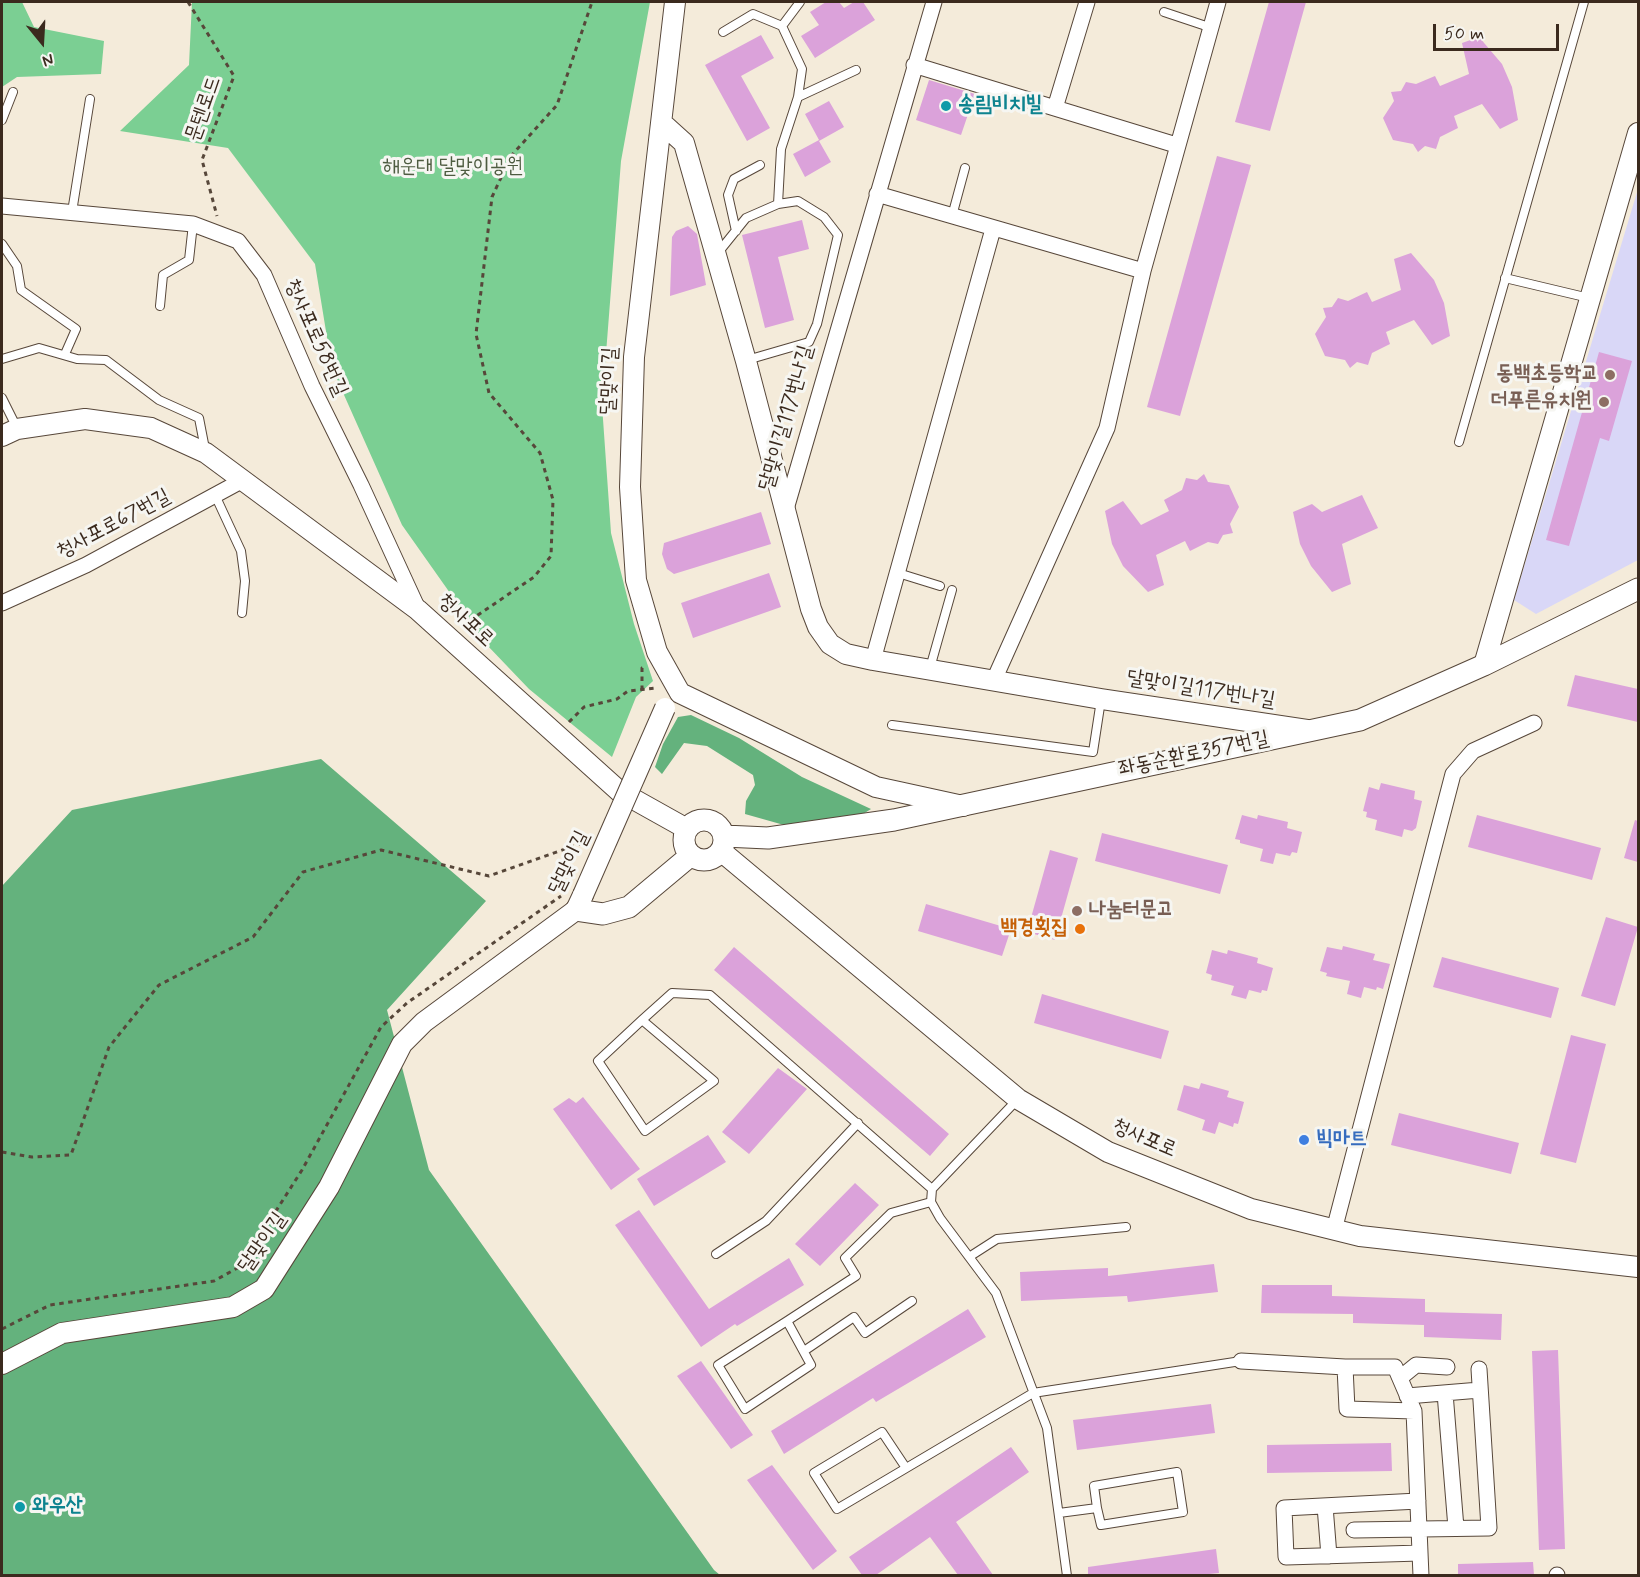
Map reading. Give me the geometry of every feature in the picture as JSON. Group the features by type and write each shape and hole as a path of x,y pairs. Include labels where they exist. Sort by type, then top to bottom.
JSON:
{"main road":[{"name":"좌동순환로357번길","path":"723,844 964,806 1360,720 1484,665 1638,589"},
{"path":"575,897 603,914 629,907 690,856 707,858 723,844 720,828 712,822 701,821 687,830 684,838 690,856"}],"street":[{"name":"달맞이길","path":"2,1364 62,1333 233,1307 264,1289 329,1187 402,1044 424,1022 575,897 665,708 680,693 657,652 636,580 630,487 634,357 663,123 675,2"},
{"name":"달맞이길117번나길","path":"934,2 786,509 818,627 830,644 846,654 873,660 1101,699 1310,730"},
{"path":"1055,108 1087,2"},
{"path":"994,680 1107,428 1143,271 1176,145 1218,2"},
{"path":"914,65 1176,145"},
{"path":"663,123 684,143 717,254 786,509"},
{"path":"1484,665 1638,133"},
{"path":"877,194 1143,271"},
{"name":"청사포로58번길","path":"2,206 193,224 238,241 264,275 312,386 361,485 418,610"},
{"path":"873,660 993,229"},
{"name":"청사포로","path":"9,432 85,419 151,428 206,453 418,610 619,791 687,830"},
{"name":"청사포로67번길","path":"2,603 86,565 243,480"},
{"path":"680,693 876,787 964,806"},
{"path":"1334,1230 1453,774 1473,750 1534,723"},
{"name":"청사포로","path":"723,844 1018,1099 1108,1152 1251,1209 1360,1236 1638,1267"},
{"path":"1241,1361 1345,1367 1395,1366 1414,1411 1421,1575"},
{"path":"1400,1378 1416,1365 1447,1367"},
{"path":"1345,1367 1347,1409 1414,1411"},
{"path":"1354,1530 1419,1527 1489,1528 1479,1369"},
{"path":"1407,1396 1480,1390"},
{"path":"1446,1393 1456,1528"},
{"path":"1418,1502 1284,1508 1286,1557 1420,1553"},
{"path":"1325,1506 1329,1556"}],"lane":[{"path":"783,26 798,2"},
{"path":"1459,442 1584,2"},
{"path":"1164,12 1209,27"},
{"path":"723,32 753,14 783,26 801,69 798,97 781,148 778,204"},
{"path":"798,97 856,70"},
{"path":"2,120 13,92"},
{"path":"72,212 90,99"},
{"path":"736,231 728,195 734,179 760,165"},
{"path":"952,216 965,168"},
{"path":"717,254 746,218 778,204 798,201 824,217 838,235 818,324 809,342 746,361"},
{"path":"160,306 163,275 189,260 193,224"},
{"path":"2,244 17,266 21,290 76,329 65,354"},
{"path":"1505,278 1589,298"},
{"path":"2,359 39,348 76,359 106,360 159,400 199,418 206,453"},
{"name":"청사포로","path":"2,398 9,432"},
{"path":"214,495 241,551 245,581 242,613"},
{"path":"898,573 940,586"},
{"path":"929,669 952,590"},
{"path":"892,725 1093,752 1101,699"},
{"path":"642,1020 714,1081 645,1131 598,1060 642,1020 672,993 710,995 932,1189"},
{"path":"1018,1099 932,1189 931,1202 996,1293 1047,1428 1067,1575"},
{"path":"716,1254 766,1221 858,1123"},
{"path":"787,1321 811,1365 746,1409 718,1365 856,1276 845,1258 891,1213 931,1202"},
{"path":"969,1257 996,1239 1126,1227"},
{"path":"804,1351 854,1317 865,1333 912,1301"},
{"path":"906,1468 882,1432 814,1473 837,1509 1033,1393 1241,1361"},
{"path":"1177,1472 1183,1512 1101,1525 1097,1508 1094,1486 1177,1472"},
{"path":"1059,1513 1097,1508"}],"path":[{"name":"문텐로드","path":"188,2 234,76 202,160 223,236"},
{"path":"464,630 472,619 534,577 551,556 553,500 540,453 489,393 476,334 492,196 511,156 558,105 592,2"},
{"path":"642,668 642,690"},
{"path":"571,720 584,707 617,699 628,691 656,688"},
{"path":"2,1152 32,1157 71,1155 109,1047 159,985 253,937 303,872 381,850 489,876 582,843 595,825"},
{"path":"2,1329 50,1305 214,1281 241,1266 302,1170 381,1027 407,1003 562,896 575,897"}],"shaded area":[{"name":"동백초등학교","path":"1638,189 1638,560 1536,614 1514,600"}],"green space":[{"path":"2,2 22,2 34,27 104,41 101,74 17,77 2,87"},
{"name":"해운대 달맞이공원","path":"192,2 650,2 621,161 602,405 611,533 634,624 653,681 636,697 612,757 529,689 486,644 402,525 332,368 315,264 228,148 120,131 189,65"},
{"path":"691,715 739,738 802,777 871,809 863,814 784,825 745,814 746,801 755,785 753,775 707,746 684,743 662,774 655,767 663,744 678,717"},
{"path":"321,759 486,901 387,1010 429,1170 714,1570 720,1575 2,1575 2,886 72,810"}],"building":[{"path":"826,2 839,2 844,8 854,2 863,2 875,20 815,58 801,36 819,25 810,12"},
{"path":"1269,2 1306,2 1270,131 1235,122"},
{"path":"761,35 774,58 741,76 770,128 747,141 705,65"},
{"path":"1479,37 1502,64 1512,87 1518,120 1500,129 1482,104 1454,116 1458,128 1440,137 1436,149 1425,146 1418,152 1413,144 1393,140 1383,118 1394,101 1391,92 1401,91 1406,82 1416,84 1435,76 1440,86 1469,74 1462,43"},
{"name":"송림비치빌","path":"929,80 975,94 961,135 916,120"},
{"path":"829,101 844,127 819,141 831,162 805,177 793,154 819,140 805,114"},
{"path":"1217,156 1251,165 1180,416 1147,407"},
{"path":"802,220 809,249 778,257 794,320 765,328 742,235"},
{"path":"688,226 697,234 706,285 670,296 672,237 676,231"},
{"path":"1411,253 1434,280 1444,303 1450,336 1432,345 1414,320 1386,332 1390,344 1372,353 1368,365 1357,362 1350,368 1345,360 1325,356 1315,334 1326,317 1323,308 1332,307 1338,298 1348,301 1367,292 1372,302 1401,290 1394,259"},
{"path":"1599,352 1632,361 1609,441 1600,438 1569,546 1546,540"},
{"path":"1204,474 1208,482 1229,485 1239,507 1230,524 1233,533 1223,535 1218,544 1208,542 1190,551 1185,541 1156,555 1164,585 1148,592 1123,566 1112,544 1105,511 1123,501 1141,525 1169,511 1164,500 1182,490 1186,478 1197,480"},
{"path":"1362,495 1378,528 1342,544 1351,584 1332,592 1311,566 1300,544 1293,512 1312,504 1322,512"},
{"path":"761,512 771,544 674,574 667,569 662,554 664,543"},
{"path":"769,573 781,607 693,638 681,603"},
{"path":"1575,675 1638,689 1638,722 1567,706"},
{"path":"1381,783 1415,791 1414,799 1422,801 1416,828 1412,831 1404,829 1402,837 1375,830 1377,820 1366,817 1367,812 1363,811 1369,787 1379,790"},
{"path":"1242,815 1257,819 1258,815 1288,822 1287,828 1302,832 1297,853 1292,852 1290,856 1276,853 1273,864 1260,861 1263,849 1240,843 1240,840 1235,839"},
{"path":"1477,815 1601,848 1592,880 1468,847"},
{"path":"1635,820 1638,821 1638,862 1624,858"},
{"path":"1102,833 1228,865 1220,894 1095,861"},
{"path":"1050,850 1078,858 1055,940 1027,932"},
{"path":"926,904 1011,929 1002,956 918,931"},
{"path":"1606,917 1638,927 1615,1006 1581,996"},
{"path":"1343,946 1375,954 1373,960 1390,964 1383,989 1364,987 1361,998 1347,994 1350,981 1326,976 1327,973 1320,971 1327,947 1342,950"},
{"path":"734,947 949,1134 930,1156 714,970"},
{"path":"1212,950 1227,954 1228,950 1258,958 1257,963 1273,968 1267,991 1262,990 1261,993 1249,990 1246,999 1231,995 1234,986 1211,980 1212,975 1206,973"},
{"path":"1442,957 1559,988 1551,1018 1433,987"},
{"path":"1042,994 1169,1031 1161,1059 1034,1023"},
{"path":"1571,1035 1606,1044 1576,1163 1540,1154"},
{"path":"778,1068 807,1089 749,1154 722,1132"},
{"path":"1201,1083 1229,1091 1227,1097 1244,1102 1238,1124 1234,1123 1233,1127 1219,1122 1215,1134 1202,1130 1205,1120 1177,1110 1184,1085 1199,1089"},
{"path":"583,1097 640,1169 611,1190 553,1109 569,1098 576,1103"},
{"path":"1399,1113 1519,1143 1511,1174 1391,1145"},
{"path":"708,1135 726,1162 654,1206 637,1179"},
{"path":"855,1183 879,1205 820,1266 795,1244"},
{"path":"639,1210 709,1309 789,1258 804,1285 737,1326 735,1324 701,1347 615,1225"},
{"path":"1214,1264 1218,1292 1128,1302 1127,1296 1021,1301 1020,1272 1108,1268 1108,1276"},
{"path":"1262,1285 1332,1285 1332,1296 1425,1299 1425,1312 1502,1314 1501,1340 1424,1337 1424,1325 1353,1323 1353,1314 1261,1313"},
{"path":"968,1309 986,1337 876,1402 873,1398 784,1454 771,1431"},
{"path":"1558,1350 1565,1549 1539,1550 1532,1351"},
{"path":"701,1361 753,1435 731,1449 677,1376"},
{"path":"1211,1404 1215,1433 1077,1450 1073,1420"},
{"path":"1391,1443 1392,1471 1267,1473 1267,1445"},
{"path":"1011,1447 1029,1472 956,1522 993,1575 958,1575 930,1537 876,1575 862,1575 849,1557"},
{"path":"772,1465 837,1551 813,1570 747,1480"},
{"path":"1216,1549 1219,1573 1088,1575 1088,1567"},
{"path":"1533,1562 1534,1575 1458,1575 1458,1564"}],"place":[{"name":"송림비치빌","path":"946,106"},
{"name":"동백초등학교","path":"1610,375"},
{"name":"더푸른유치원","path":"1604,402"},
{"name":"나눔터문고","path":"1077,911"},
{"name":"백경횟집","path":"1080,929"},
{"name":"빅마트","path":"1304,1140"},
{"name":"와우산","path":"20,1507"}]}
